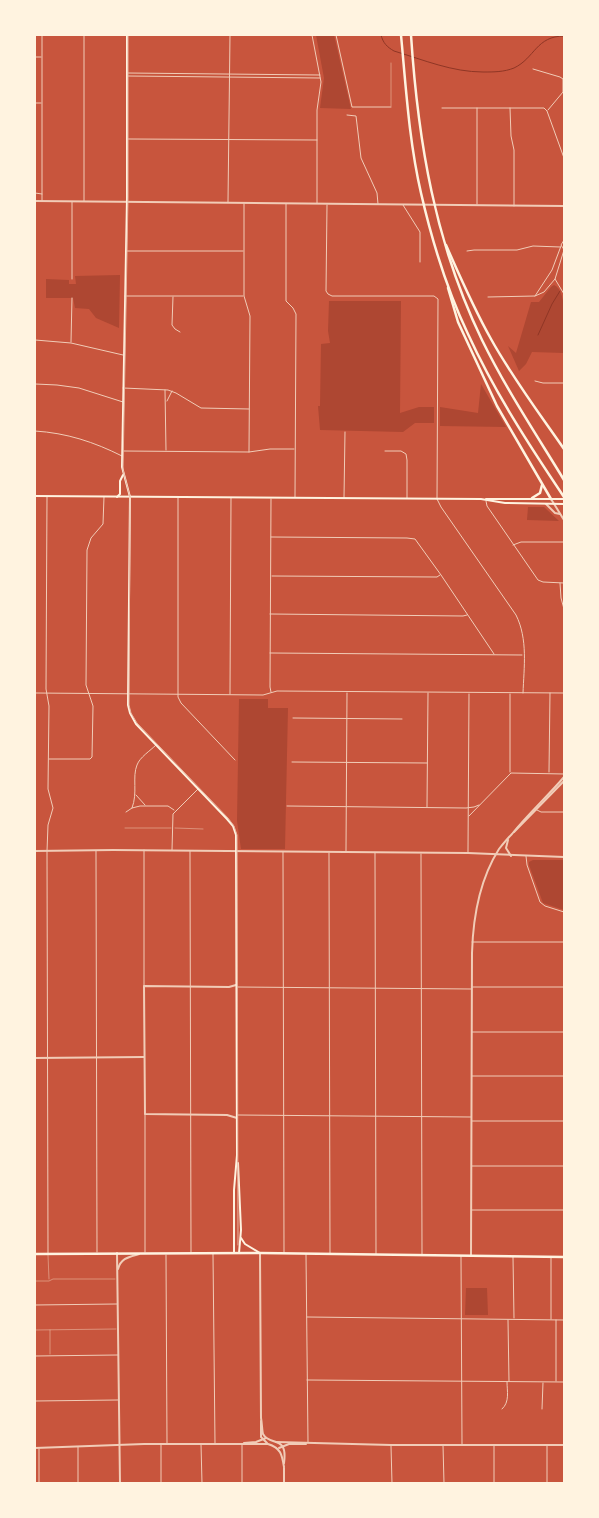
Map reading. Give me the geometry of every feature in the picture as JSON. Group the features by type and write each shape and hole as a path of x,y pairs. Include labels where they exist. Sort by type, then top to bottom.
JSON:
{"highway":[{"path":"401,35 410,128 421,194 454,308 468,345 497,406 551,499"},
{"path":"411,35 423,150 430,189 448,258 482,339 506,387 564,480"},
{"path":"442,234 474,307 496,348 564,448"},
{"path":"442,267 458,311 485,368 564,498"},
{"path":"532,498 540,493 542,484"},
{"path":"35,1254 284,1253 564,1257"}],"main road":[{"path":"127,35 127,202 122,456 123,475 130,497 129,710 136,724 233,826 236,835 237,1156 241,1236 239,1253"},
{"path":"117,497 120,494 120,481 123,475"},
{"path":"35,496 407,499 564,498"},
{"path":"487,499 504,502 564,504"},
{"path":"234,1253 234,1190 237,1156"},
{"path":"241,1236 245,1244 260,1253"}],"street":[{"path":"42,35 42,201"},
{"path":"84,35 84,202"},
{"path":"228,203 230,35"},
{"path":"312,35 320,75 317,108 317,204"},
{"path":"336,35 352,107 391,107"},
{"path":"35,57 42,57"},
{"path":"533,70 560,77 564,81 563,92 547,111"},
{"path":"127,73 230,77 320,75"},
{"path":"127,76 230,74 257,76"},
{"path":"287,76 320,78"},
{"path":"35,103 42,103"},
{"path":"442,108 541,107 547,111 564,158"},
{"path":"477,108 477,205"},
{"path":"510,108 511,136 514,150 514,206"},
{"path":"348,115 356,116 360,158 377,193 378,205"},
{"path":"127,139 317,140"},
{"path":"35,193 42,194"},
{"path":"35,201 564,206"},
{"path":"72,201 72,279"},
{"path":"244,203 244,296 250,316 249,452"},
{"path":"286,204 286,300 296,314 295,498"},
{"path":"326,204 326,291 328,294 332,296 434,296 437,298 437,499 516,615 523,633 523,693"},
{"path":"403,204 420,232 420,262"},
{"path":"535,296 552,270 564,240"},
{"path":"468,251 518,250 533,246 561,246"},
{"path":"488,297 535,296 544,292 555,280 564,250 561,246"},
{"path":"126,251 244,251"},
{"path":"555,280 564,293"},
{"path":"125,296 244,296"},
{"path":"173,296 172,325 180,332"},
{"path":"71,343 72,298"},
{"path":"35,340 71,343 124,356"},
{"path":"535,381 564,383"},
{"path":"35,384 79,388 123,402"},
{"path":"123,388 165,389 201,408 250,409"},
{"path":"165,389 166,451"},
{"path":"166,403 172,391"},
{"path":"35,431 78,437 122,456"},
{"path":"344,432 344,498"},
{"path":"122,451 249,452 270,449 295,449"},
{"path":"385,451 406,454 407,499"},
{"path":"47,496 48,789 54,808 48,825 47,851 48,1254"},
{"path":"48,759 92,758 93,709 86,685 87,550 91,538 103,524 104,497"},
{"path":"178,497 177,694 181,703 235,760"},
{"path":"230,695 231,498"},
{"path":"271,498 270,687 272,693"},
{"path":"487,499 487,506 538,580 564,583"},
{"path":"551,499 564,520"},
{"path":"545,504 560,514"},
{"path":"564,512 564,520"},
{"path":"271,537 415,539 494,654"},
{"path":"513,545 521,542 564,542"},
{"path":"271,576 436,577 441,575"},
{"path":"560,583 560,598 564,609"},
{"path":"270,614 463,616 468,614"},
{"path":"270,653 494,654 522,656"},
{"path":"35,693 230,695 263,695 277,691 564,693"},
{"path":"346,852 347,692"},
{"path":"426,808 428,692"},
{"path":"468,853 469,693"},
{"path":"510,693 509,769 511,773"},
{"path":"550,693 550,773"},
{"path":"292,718 402,719"},
{"path":"132,808 136,794 137,764 156,745"},
{"path":"292,762 427,763"},
{"path":"468,817 511,773 550,773 564,776 536,810"},
{"path":"471,1256 472,942 480,896 496,854 564,781"},
{"path":"172,850 173,815 198,789"},
{"path":"136,794 146,806"},
{"path":"288,806 474,808 479,805"},
{"path":"126,812 132,808 146,806 168,806 175,811"},
{"path":"536,810 541,812 564,812"},
{"path":"510,837 506,848 511,856"},
{"path":"96,850 97,1253"},
{"path":"117,1271 119,1264 124,1259 145,1253 144,850"},
{"path":"35,851 172,850 468,853 564,857"},
{"path":"190,851 191,1253"},
{"path":"283,851 284,1253"},
{"path":"329,852 330,1254"},
{"path":"375,852 376,1255"},
{"path":"421,853 422,1255"},
{"path":"526,856 527,865 540,902 545,906 564,912"},
{"path":"472,942 564,942"},
{"path":"144,986 422,989 564,987"},
{"path":"472,1032 564,1032"},
{"path":"35,1058 144,1057"},
{"path":"472,1076 564,1076"},
{"path":"145,1114 471,1117"},
{"path":"227,1115 237,1115"},
{"path":"471,1121 564,1121"},
{"path":"471,1166 564,1166"},
{"path":"471,1210 564,1210"},
{"path":"117,1253 120,1483"},
{"path":"166,1253 168,1444"},
{"path":"214,1253 215,1444"},
{"path":"260,1253 263,1434 283,1447 285,1454 284,1483"},
{"path":"306,1254 308,1443"},
{"path":"461,1256 462,1445"},
{"path":"513,1256 514,1319"},
{"path":"551,1257 551,1320"},
{"path":"35,1305 118,1304"},
{"path":"307,1317 564,1320"},
{"path":"502,1409 506,1406 507,1402 508,1319"},
{"path":"556,1320 556,1382"},
{"path":"35,1356 118,1355"},
{"path":"307,1380 564,1382"},
{"path":"542,1409 543,1382"},
{"path":"35,1401 119,1400"},
{"path":"262,1418 260,1427 262,1439 268,1444"},
{"path":"242,1443 269,1438"},
{"path":"276,1442 308,1443"},
{"path":"242,1443 242,1483"},
{"path":"35,1448 119,1444 242,1443 268,1444 280,1448 289,1444 308,1443 564,1445"},
{"path":"161,1444 161,1483"},
{"path":"201,1444 202,1483"},
{"path":"391,1444 392,1483"},
{"path":"444,1444 444,1483"},
{"path":"494,1445 494,1483"},
{"path":"547,1445 547,1483"},
{"path":"274,1446 282,1453 284,1467"},
{"path":"78,1447 78,1483"},
{"path":"39,1448 39,1483"}],"lane":[{"path":"391,63 391,107"},
{"path":"125,828 203,829"},
{"path":"48,1254 49,1281"},
{"path":"35,1281 49,1281 53,1279 117,1279"},
{"path":"35,1330 118,1329"},
{"path":"50,1330 50,1356"}],"shaded area":[{"path":"316,35 334,35 351,109 320,108 324,78"},
{"path":"120,275 119,328 96,318 89,309 75,308 73,298 46,298 46,279 69,280 69,284 76,284 75,276"},
{"path":"554,285 559,289 564,305 564,353 532,352 526,364 519,371 508,346 516,353 531,302 539,302"},
{"path":"329,301 401,301 400,413 419,407 434,407 434,423 415,423 403,432 320,430 318,406 320,406 321,344 330,343 328,331"},
{"path":"481,384 506,427 440,426 440,407 478,413"},
{"path":"528,507 544,507 559,521 527,520"},
{"path":"239,699 268,699 268,708 288,708 285,849 241,849 237,821"},
{"path":"533,860 564,860 564,910 543,903 529,865 529,862"},
{"path":"466,1288 487,1288 488,1315 465,1315"}],"waterway":[{"path":"381,35 389,48 394,51 449,68 483,72 503,71 514,68 527,59 541,43 555,37 564,36"},
{"path":"538,335 560,291"}],"tram line":[{"path":"128,35 128,197 123,470 130,497 129,705 137,723 228,818 234,826 237,835 238,1245"}]}
